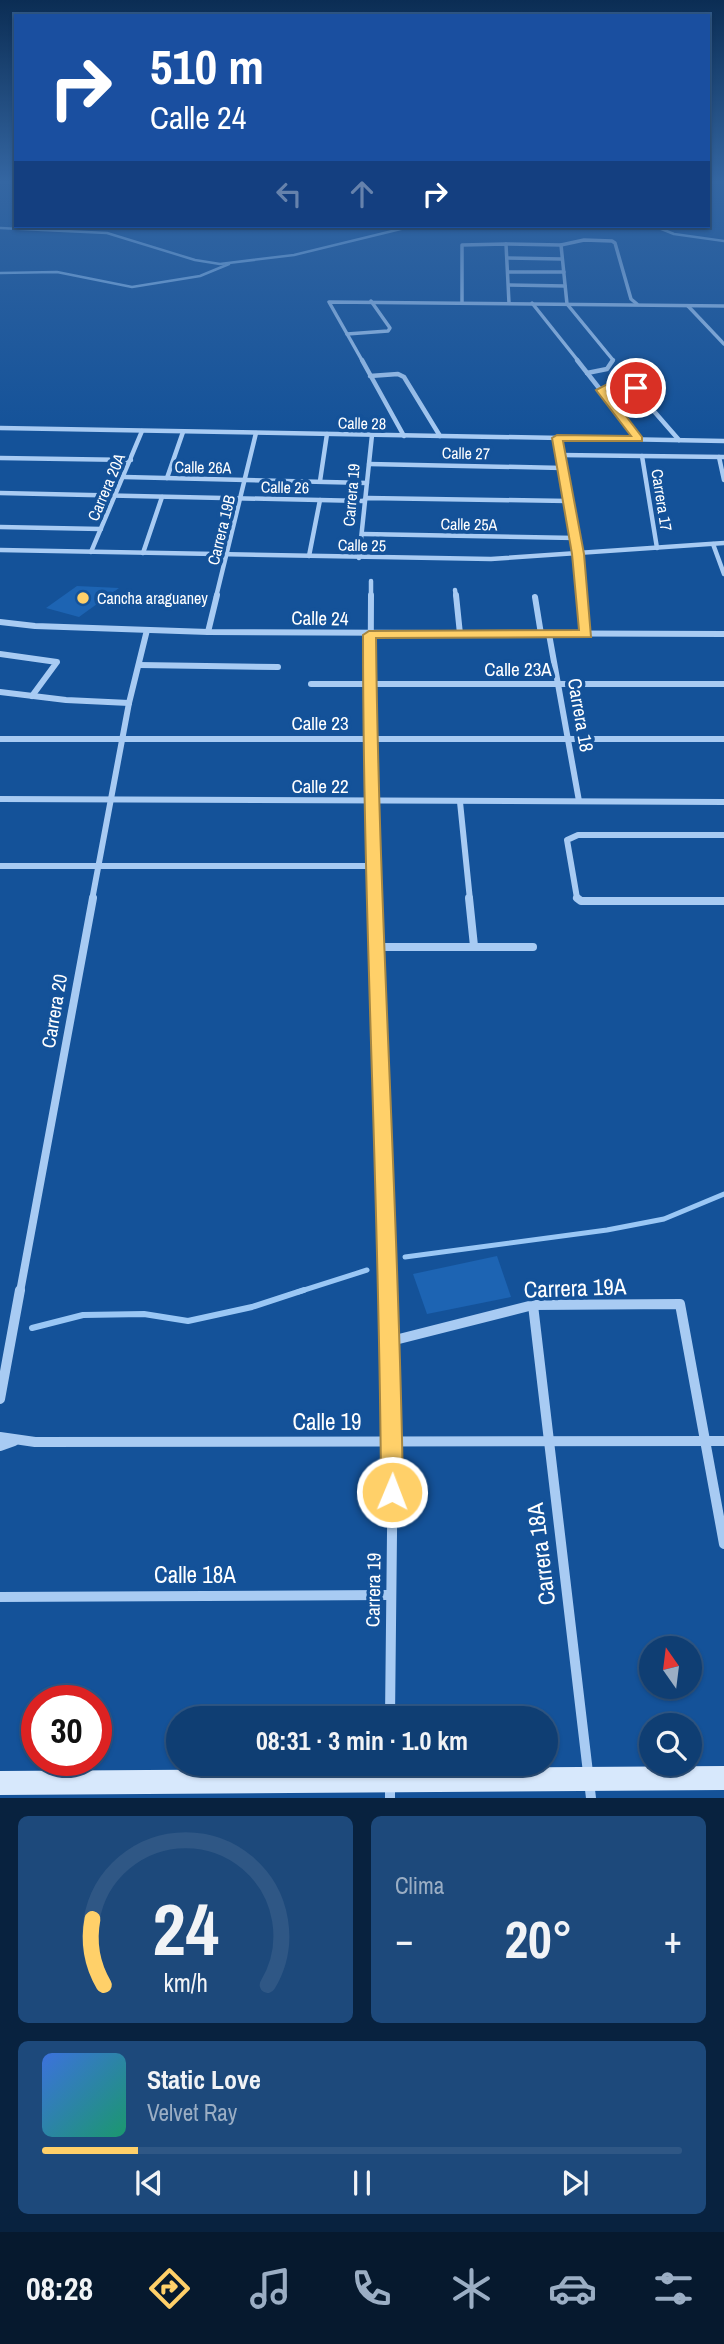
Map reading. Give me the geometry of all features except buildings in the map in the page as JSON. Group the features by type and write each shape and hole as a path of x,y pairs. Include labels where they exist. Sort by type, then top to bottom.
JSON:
{"street":[{"path":"462,264 462,302"},
{"path":"508,264 509,303"},
{"path":"563,264 568,306 613,360 610,367 587,373"},
{"path":"621,264 631,299 637,304"},
{"path":"508,272 564,272"},
{"path":"509,285 565,286"},
{"path":"347,334 388,331 390,328 371,301"},
{"path":"404,436 329,302 532,303 568,306"},
{"path":"532,303 639,439"},
{"path":"538,310 568,306 637,304 724,306"},
{"path":"688,306 724,344"},
{"path":"601,371 608,381 636,388 679,440"},
{"path":"369,376 398,374 404,377 440,436"},
{"path":"601,390 615,383"},
{"name":"Calle 28","path":"0,428 724,440"},
{"name":"Carrera 20A","path":"91,552 142,432"},
{"path":"167,478 183,432"},
{"name":"Carrera 19B","path":"208,632 256,433"},
{"path":"320,481 327,434"},
{"name":"Carrera 19","path":"359,558 372,435"},
{"path":"557,438 578,554 586,634"},
{"path":"560,455 722,457 724,480"},
{"name":"Carrera 17","path":"642,456 657,548"},
{"path":"0,458 131,460"},
{"name":"Calle 27","path":"369,464 563,468"},
{"name":"Calle 26A","path":"124,477 367,483"},
{"name":"Calle 26","path":"0,493 363,501 367,498 568,501"},
{"path":"143,553 162,497"},
{"path":"309,556 320,500"},
{"path":"0,527 101,529"},
{"name":"Calle 25A","path":"363,534 575,538"},
{"path":"713,544 724,574"},
{"name":"Calle 25","path":"0,550 491,559 724,544"},
{"name":"Carrera 19","path":"371,581 370,802 393,1441 389,1595 390,1706"},
{"path":"455,590 460,634"},
{"name":"Carrera 18","path":"535,597 558,685 579,802"},
{"name":"Calle 24","path":"0,622 147,630 369,635 724,634"},
{"name":"Carrera 20","path":"0,1399 129,703 147,630"},
{"path":"0,654 57,662 32,696"},
{"path":"139,665 278,667"},
{"name":"Calle 23A","path":"311,684 724,684"},
{"path":"0,692 129,703"},
{"name":"Calle 23","path":"0,738 724,739"},
{"name":"Calle 22","path":"0,799 724,802"},
{"path":"460,802 474,946"},
{"path":"724,835 578,835 567,840 577,898 581,901 724,901"},
{"path":"0,866 373,866"},
{"path":"375,947 533,947"},
{"name":"Carrera 19A","path":"391,1341 533,1305 680,1304 705,1441"},
{"name":"Carrera 18A","path":"533,1305 590,1789"},
{"name":"Calle 19","path":"0,1437 15,1441 724,1441"},
{"name":"Calle 19","path":"0,1446 15,1441"},
{"path":"705,1441 724,1544"},
{"name":"Calle 18A","path":"0,1597 389,1595"},
{"path":"0,1783 390,1781 590,1789 724,1779"}],"shaded area":[{"path":"621,363 633,363 643,371 647,380 619,382 608,372"},
{"name":"Cancha araguaney","path":"77,586 119,588 79,617 46,608"},
{"path":"497,1256 511,1297 427,1314 413,1274"}],"waterway":[{"path":"0,273 57,272 132,287 200,276 229,264"},
{"path":"405,1257 607,1230 664,1219 724,1194"},
{"path":"298,1292 367,1270"},
{"path":"32,1328 83,1315 144,1314 188,1321 252,1307 304,1290"}],"place":[{"name":"Cancha araguaney","path":"83,598"}],"route":[{"path":"392,1492 391,1341 370,802 369,635 586,634 578,554 557,438 639,439 601,390 615,383 636,388"}]}
